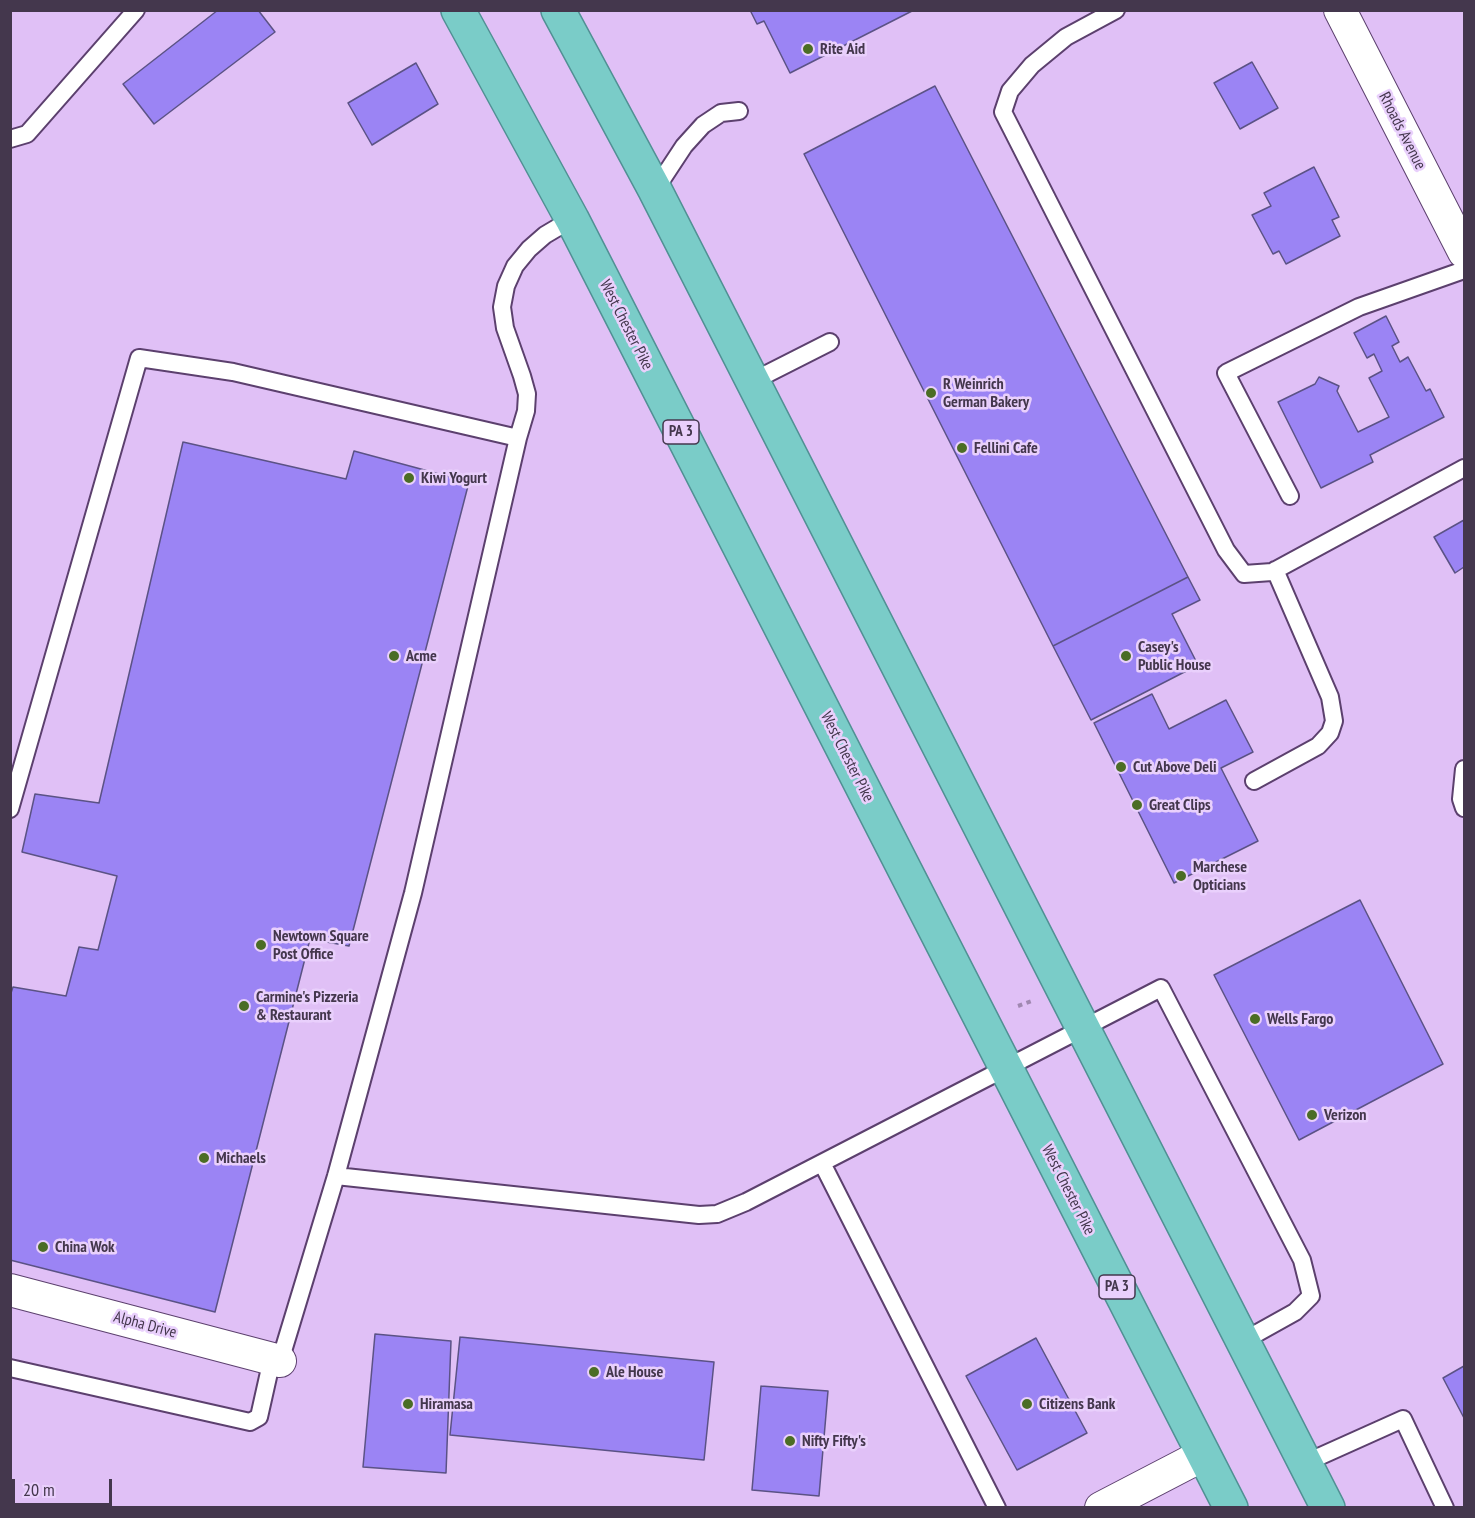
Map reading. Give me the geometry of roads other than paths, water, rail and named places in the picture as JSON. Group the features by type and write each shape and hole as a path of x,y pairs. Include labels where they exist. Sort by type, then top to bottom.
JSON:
{"highway":[{"name":"West Chester Pike","path":"458,10 572,219 1231,1508"},
{"path":"558,10 655,189 1328,1508"}],"street":[{"name":"Rhoads Avenue","path":"1340,10 1464,252"},
{"name":"Alpha Drive","path":"10,1290 276,1360"},
{"path":"1101,1508 1203,1455"}],"lane":[{"path":"10,139 27,134 136,10"},
{"path":"1116,10 1066,37 1032,64 1010,91 1003,112 1226,550 1244,574 1272,572 1464,468"},
{"path":"655,189 684,146 703,125 721,113 739,111"},
{"path":"10,1368 250,1422 259,1417 336,1176 413,893 526,411 527,394 505,328 502,307 506,286 515,266 529,249 545,235 572,219"},
{"path":"1290,496 1226,373 1359,307 1464,270"},
{"path":"753,381 830,342"},
{"path":"10,809 139,358 233,372 518,438"},
{"path":"1254,781 1318,746 1330,733 1334,721 1330,698 1275,570"},
{"path":"1464,769 1461,799 1464,808"},
{"path":"336,1176 708,1215 734,1208 1161,988 1302,1260 1311,1296 1295,1312 1243,1341"},
{"path":"822,1163 997,1508"},
{"path":"1305,1463 1403,1419 1445,1508"}],"place":[{"name":"Rite Aid","path":"808,49"},
{"name":"R Weinrich German Bakery","path":"931,393"},
{"name":"Fellini Cafe","path":"962,448"},
{"name":"Kiwi Yogurt","path":"409,478"},
{"name":"Acme","path":"394,656"},
{"name":"Casey's Public House","path":"1126,656"},
{"name":"Cut Above Deli","path":"1121,767"},
{"name":"Great Clips","path":"1137,805"},
{"name":"Marchese Opticians","path":"1181,876"},
{"name":"Newtown Square Post Office","path":"261,945"},
{"name":"Carmine's Pizzeria & Restaurant","path":"244,1006"},
{"name":"Wells Fargo","path":"1255,1019"},
{"name":"Verizon","path":"1312,1115"},
{"name":"Michaels","path":"204,1158"},
{"name":"China Wok","path":"43,1247"},
{"name":"Ale House","path":"594,1372"},
{"name":"Hiramasa","path":"408,1404"},
{"name":"Citizens Bank","path":"1027,1404"},
{"name":"Nifty Fifty's","path":"790,1441"}]}
